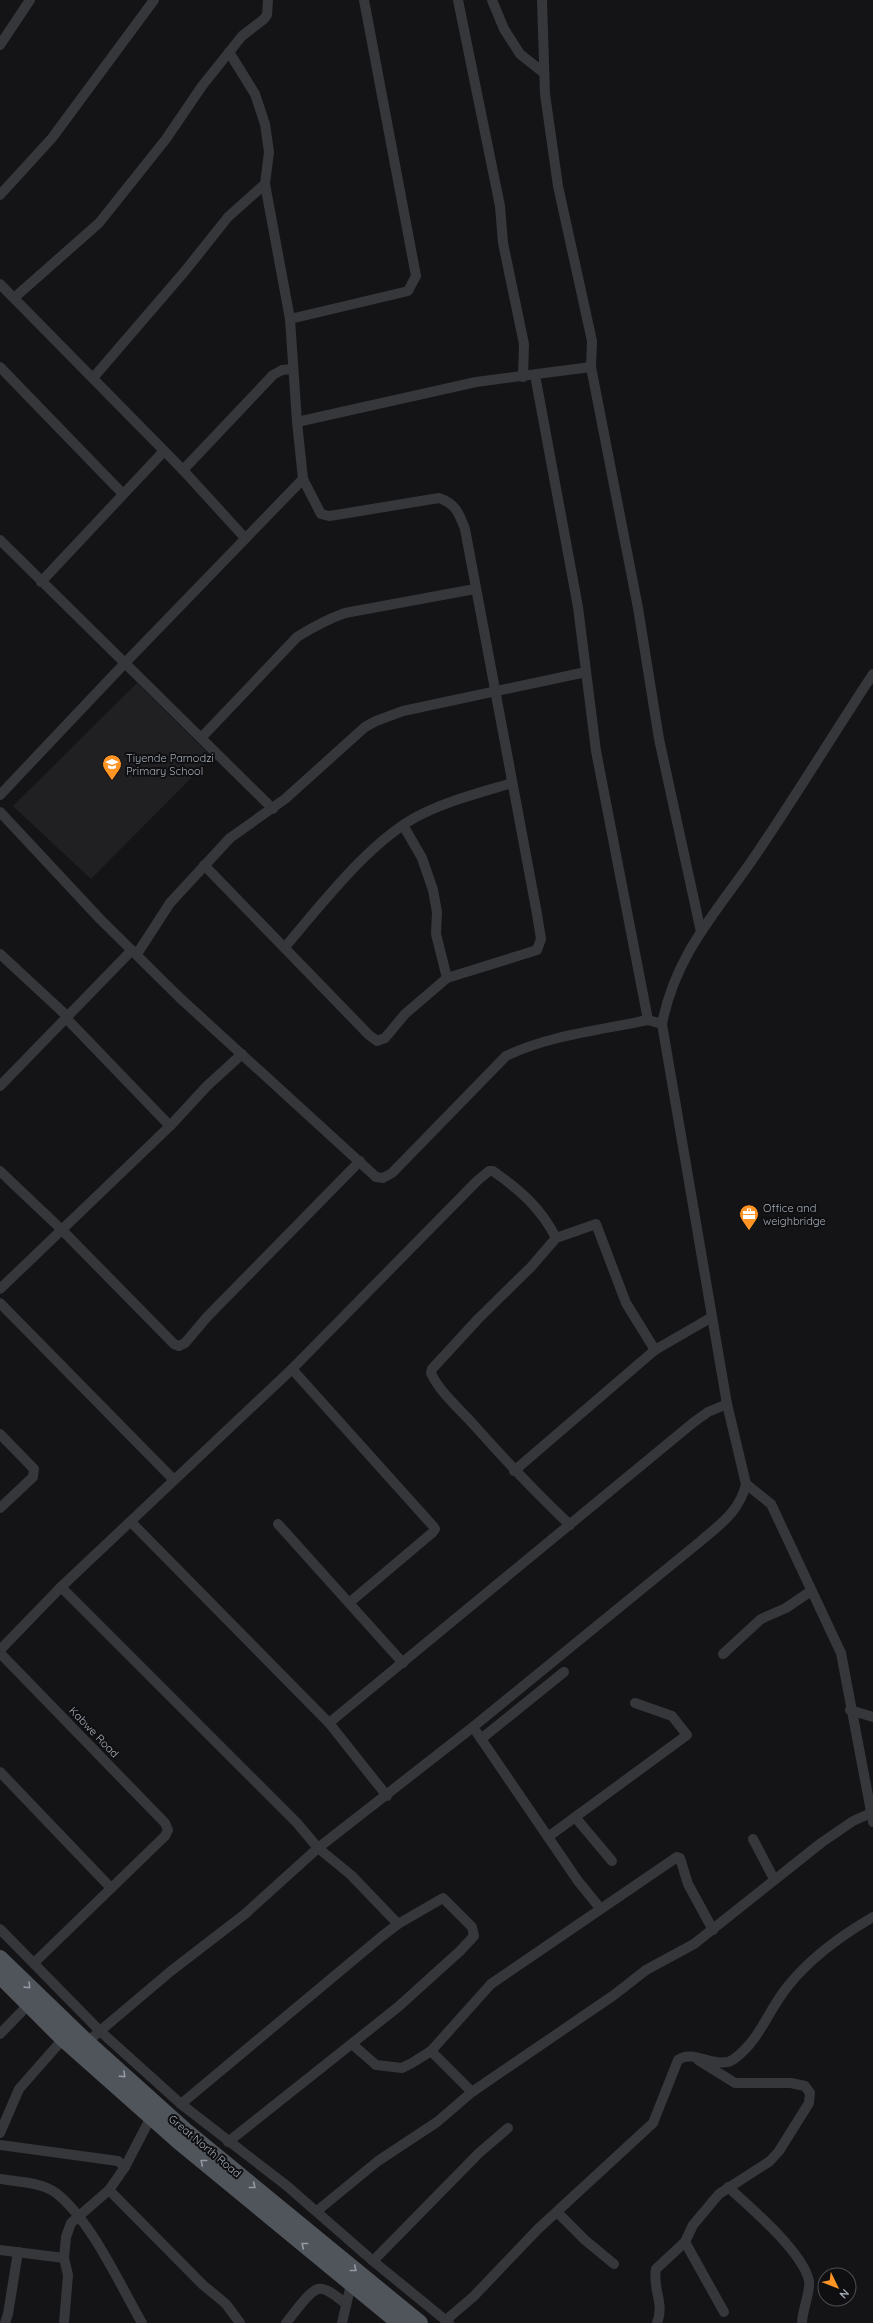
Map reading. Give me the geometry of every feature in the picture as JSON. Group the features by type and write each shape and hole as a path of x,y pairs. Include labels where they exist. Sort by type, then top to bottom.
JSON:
{"main road":[{"name":"Great North Road","path":"0,1958 87,2042 186,2131 420,2323"},
{"name":"Great North Road","path":"0,1976 63,2039 151,2117 399,2323"}],"street":[{"path":"0,45 30,0"},
{"path":"0,196 52,138 154,0"},
{"path":"14,298 99,223 166,139 186,108 229,52 242,36 264,19 267,15 268,0"},
{"path":"290,319 404,292 413,284 416,276 364,0"},
{"path":"458,0 500,206 503,243 524,344 523,376"},
{"path":"492,0 504,29 520,54 544,73"},
{"path":"542,0 544,94 558,186 592,341 590,367 638,608 659,739 701,932"},
{"path":"204,865 369,1035 377,1041 385,1038 405,1014 447,978 531,953 540,945 541,939 465,529 458,511 450,502 439,498 342,514 324,515 321,514 303,479 292,369 290,319 265,184 269,152 265,124 255,94 229,52"},
{"path":"93,378 185,271 228,216 265,184"},
{"path":"0,284 183,470 245,538"},
{"path":"0,366 123,494"},
{"path":"297,422 476,382 590,367"},
{"path":"183,470 273,374 282,370 292,369"},
{"path":"535,375 578,607 596,751 648,1020"},
{"path":"41,582 164,451"},
{"path":"0,794 303,479"},
{"path":"0,540 124,664 273,809"},
{"path":"200,738 297,637 310,628 330,618 346,613 475,589"},
{"path":"0,1086 135,952 170,903 230,838 273,809 365,728 376,721 403,711 586,672"},
{"path":"87,2042 171,1971 245,1914 318,1848 387,1796 473,1727 732,1514 743,1497 746,1484 726,1404 662,1024 676,974 701,932 757,853 873,674"},
{"path":"285,947 315,909 359,865 403,825 445,804 512,783"},
{"path":"0,812 100,919 180,998 376,1176 383,1178 392,1174 506,1056 526,1046 550,1040 648,1020 662,1024"},
{"path":"403,825 422,858 432,890 437,912 436,934 447,978"},
{"path":"0,954 67,1018 170,1126"},
{"path":"0,1289 170,1126 207,1086 242,1054"},
{"path":"0,1171 62,1230 174,1344 179,1346 185,1343 207,1317 360,1162"},
{"path":"0,1650 61,1587 292,1369 477,1181 489,1171 493,1171 519,1189 536,1206 556,1238"},
{"path":"570,1525 514,1471 447,1395 430,1373 478,1319 531,1267 556,1238 596,1224 626,1303 655,1350"},
{"path":"0,1304 174,1480"},
{"path":"514,1471 655,1350 712,1317"},
{"path":"292,1369 435,1529 349,1603"},
{"path":"329,1723 694,1422 708,1412 726,1404"},
{"path":"0,1434 34,1469 33,1477 0,1508"},
{"path":"316,2211 378,2161 437,2122 472,2092 608,1999 646,1970 694,1944 774,1879 853,1821 872,1818 850,1710 841,1653 771,1504 746,1484"},
{"path":"131,1522 329,1723 387,1796"},
{"path":"278,1524 403,1663"},
{"path":"61,1587 297,1823 318,1848 352,1875 398,1924"},
{"path":"723,1654 761,1619 786,1608 811,1591"},
{"name":"Kabwe Road","path":"0,1653 165,1823 168,1830 165,1836 111,1888"},
{"path":"481,1739 564,1672"},
{"path":"533,1678 543,1690"},
{"path":"548,1837 687,1735 672,1716 635,1703"},
{"path":"850,1710 873,1717"},
{"path":"473,1727 548,1837 600,1908"},
{"path":"0,1772 111,1888 35,1962"},
{"path":"575,1817 612,1861"},
{"path":"753,1839 774,1879"},
{"path":"352,2044 370,2062 387,2068 402,2068 431,2051 491,1984 564,1936 600,1908 658,1868 679,1857 688,1884 713,1930"},
{"path":"181,2104 293,2009 398,1924 443,1898 472,1926 474,1933 460,1951 398,2007 228,2142"},
{"path":"0,1929 35,1962 100,2031 181,2104 316,2211 373,2261 448,2322 473,2298 538,2229 653,2123 678,2060 686,2056 726,2062 733,2060 757,2037 787,1986 836,1941 873,1917"},
{"path":"0,2034 29,2004"},
{"path":"0,2133 20,2089 63,2039"},
{"path":"431,2051 472,2092"},
{"path":"657,2323 660,2312 660,2297 655,2282 656,2269 685,2242 693,2225 728,2187 770,2161 779,2151 808,2103 810,2093 805,2086 791,2083 735,2083 695,2058"},
{"path":"64,2323 68,2275 64,2258 66,2237 71,2223 109,2190 125,2167 151,2117"},
{"path":"373,2261 479,2153 508,2128"},
{"path":"0,2145 118,2161 125,2167"},
{"path":"0,2179 40,2185 56,2193 78,2217 110,2266 142,2323"},
{"path":"728,2187 778,2234 790,2248 808,2278 809,2284 802,2323"},
{"path":"109,2190 203,2285 226,2304 240,2323"},
{"path":"557,2212 585,2240 614,2264"},
{"path":"685,2242 724,2312"},
{"path":"0,2250 64,2258"},
{"path":"5,2323 8,2314 18,2252"},
{"path":"342,2323 345,2303 351,2284"},
{"path":"286,2323 312,2292 318,2289 326,2290 345,2303"}],"shaded area":[{"name":"Tiyende Pamodzi Primary School","path":"137,683 212,757 91,879 13,806"}],"place":[{"name":"Tiyende Pamodzi Primary School","path":"112,781"},
{"name":"Office and weighbridge","path":"749,1231"}]}
